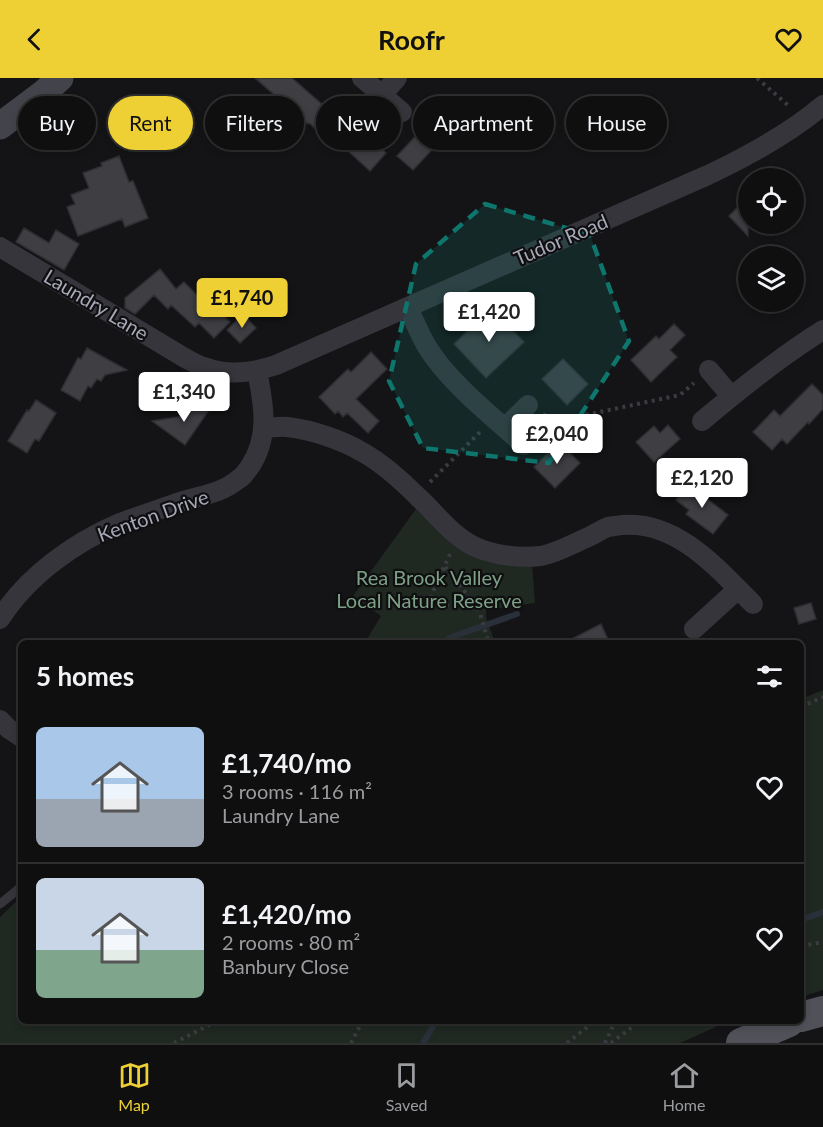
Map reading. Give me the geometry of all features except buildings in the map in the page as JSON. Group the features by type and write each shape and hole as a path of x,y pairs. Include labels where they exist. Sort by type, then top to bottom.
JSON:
{"main road":[{"path":"804,1016 823,1011"},
{"path":"741,1043 784,1024"}],"street":[{"path":"0,126 60,78"},
{"path":"362,78 402,112"},
{"path":"382,95 398,78"},
{"name":"Tudor Road","path":"257,371 276,365 708,175 746,157 805,120 823,105"},
{"name":"Laundry Lane","path":"0,247 207,369 228,372 257,371"},
{"path":"408,307 426,345 442,367 524,445"},
{"path":"702,421 796,347 823,330"},
{"path":"708,370 731,396"},
{"path":"257,371 264,428 304,429 364,453 417,496 457,537 479,549 495,554 543,555 565,548 610,526 634,524 655,527 676,537 714,565 753,604"},
{"path":"500,423 528,405"},
{"name":"Kenton Drive","path":"0,619 5,610 33,579 70,549 120,523 183,501 219,492 242,477 256,457 264,428"},
{"path":"694,629 738,589"},
{"path":"0,720 18,735"}],"lane":[{"path":"0,904 18,889"}],"path":[{"path":"757,78 805,120"},
{"path":"528,405 557,421 680,395 708,370"},
{"path":"417,496 500,423"},
{"path":"478,608 427,605 445,567 478,608 486,640"},
{"path":"804,706 823,697"},
{"path":"804,945 823,942"},
{"path":"174,1043 211,1024"},
{"path":"351,1043 361,1024"},
{"path":"567,1043 591,1024"},
{"path":"605,1043 614,1024"},
{"path":"611,1043 636,1024"}],"highlighted area":[{"path":"485,204 590,235 629,341 549,463 423,448 389,381 416,264"}],"green space":[{"name":"Rea Brook Valley Local Nature Reserve","path":"416,509 445,536 532,564 535,603 486,610 494,640 366,640 381,616 353,596"},
{"path":"823,690 823,990 804,996 804,698"},
{"path":"18,900 18,1024 723,1024 680,1043 0,1043 0,917"}],"waterway":[{"path":"449,638 517,614"},
{"path":"804,919 823,912"},
{"path":"423,1043 435,1024"}]}
